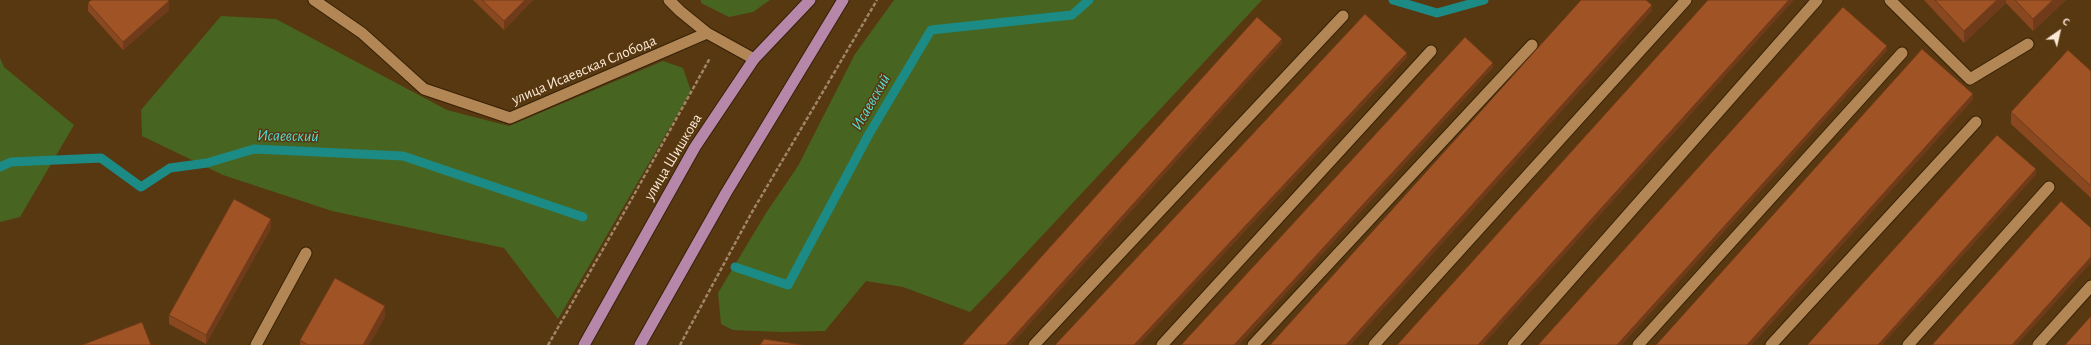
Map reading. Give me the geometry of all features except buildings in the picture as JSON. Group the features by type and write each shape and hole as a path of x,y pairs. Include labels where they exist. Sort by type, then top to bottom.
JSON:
{"main road":[{"name":"улица Шишкова","path":"584,345 695,147 754,59 810,0"},
{"path":"640,345 726,193 843,0"}],"street":[{"name":"улица Исаевская Слобода","path":"314,0 362,33 424,89 510,118 707,33"},
{"path":"669,0 707,33 754,59"},
{"path":"1374,345 1686,0"},
{"path":"1513,345 1817,0"},
{"path":"1890,0 1970,79 2028,44"},
{"path":"1034,345 1343,16"},
{"path":"1253,345 1532,45"},
{"path":"1162,345 1431,51"},
{"path":"1638,345 1902,53"},
{"path":"1771,345 1976,122"},
{"path":"1908,345 2049,187"},
{"path":"256,345 306,253"},
{"path":"2038,345 2091,286"}],"path":[{"path":"680,345 755,205 877,0"},
{"path":"548,345 630,202 696,80 721,40"}],"green space":[{"path":"701,0 770,0 753,12 729,17 701,3"},
{"path":"894,0 1262,0 970,312 903,287 866,281 825,331 783,332 733,330 721,324 718,293 766,213 798,166 855,54"},
{"path":"221,16 276,19 447,110 509,126 663,61 683,68 691,91 558,319 504,248 332,211 223,175 142,136 141,110"},
{"path":"0,58 4,67 74,125 20,217 0,222"}],"waterway":[{"name":"Исаевский","path":"735,267 788,285 869,134 931,30 1072,15 1089,0"},
{"name":"Исаевский","path":"1393,0 1437,13 1484,0"},
{"name":"Исаевский","path":"0,167 11,162 101,158 141,187 170,168 207,163 254,149 403,156 583,217"}]}
